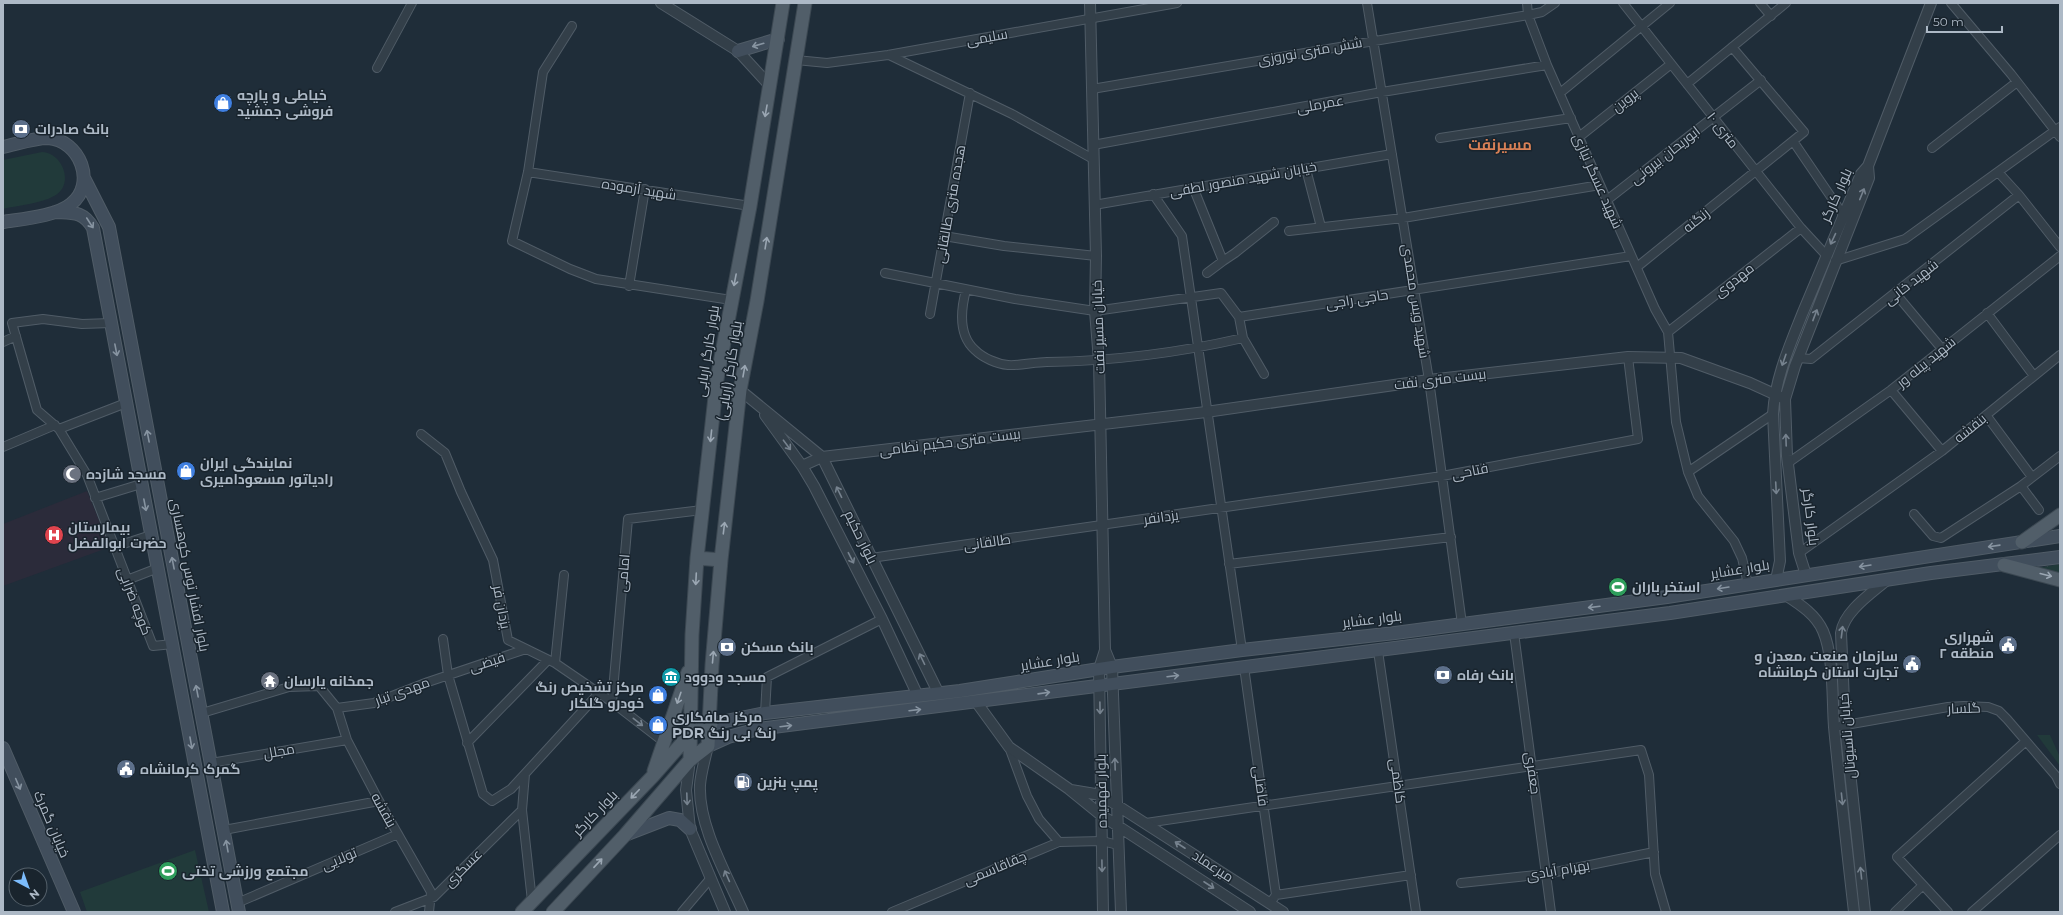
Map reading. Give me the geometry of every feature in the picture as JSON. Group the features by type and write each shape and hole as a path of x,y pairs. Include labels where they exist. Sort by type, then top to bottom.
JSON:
{"main road":[{"name":"بلوار کارگر اربابی","path":"690,760 692,661 697,558 717,379 750,206 783,3"},
{"name":"بلوار کارگر (اربابی)","path":"708,746 711,724 711,679 721,560 740,390 757,301 805,3"},
{"path":"738,51 778,40"},
{"path":"3,147 48,138 60,141 71,147 79,156 84,178 80,196 70,205 55,212 3,222"},
{"name":"بلوار افشار توس کوهساری","path":"84,178 109,226 238,907"},
{"path":"55,212 78,214 88,218 94,228 141,484 173,644 223,912"},
{"path":"2022,542 2060,515"},
{"name":"بلوار عشایر","path":"690,734 711,724 765,713 939,694 1112,667 1667,597 2060,536"},
{"path":"553,912 625,835 690,760 708,746 728,737 758,730 977,703 1099,685 1514,633 1787,596 1888,579 2060,557"},
{"path":"697,558 721,560"},
{"path":"2004,565 2060,580"},
{"path":"653,776 692,661"},
{"name":"بلوار کارگر","path":"522,912 653,776 690,734"},
{"name":"خیابان گمرک","path":"3,748 74,912"},
{"path":"625,835 669,818 680,820 690,829"},
{"path":"572,860 587,876"}],"street":[{"path":"377,68 412,3"},
{"path":"660,3 738,51 770,86"},
{"name":"خیابان مسیر نفت","path":"1090,3 1096,256 1095,311 1099,361 1105,650 1099,669"},
{"name":"سلیمی","path":"796,60 827,63 888,55 1177,3"},
{"name":"شهید ویس محمدی","path":"1367,3 1429,380 1462,624"},
{"name":"شهید عسگر نیازی","path":"1527,3 1528,15 1547,65 1631,256 1668,332 1676,422 1688,472 1698,496 1734,541 1742,558 1748,584"},
{"name":"شش متری نوروزی","path":"1092,89 1528,15 1542,12 1555,3"},
{"name":"۱۰ متری","path":"1623,3 1801,228 1826,255"},
{"path":"1560,93 1670,3"},
{"path":"1760,3 1771,16"},
{"path":"1687,84 1786,3"},
{"path":"1868,166 1931,3"},
{"path":"1826,255 1835,261 1905,239 1998,172 2059,131 1951,3"},
{"path":"572,26 543,72 528,172 512,241 570,270 596,280 731,300"},
{"path":"1732,47 1804,132 1793,141 1844,216"},
{"path":"888,55 970,93 1093,159"},
{"name":"پروین","path":"1579,136 1671,64"},
{"name":"عمرملی","path":"1093,145 1382,92 1547,65"},
{"name":"ابوریحان بیرونی","path":"1607,200 1760,80"},
{"path":"1932,148 2017,82"},
{"name":"هجده متری طالقانی","path":"930,314 970,93"},
{"path":"1440,138 1571,118"},
{"name":"زنگنه","path":"1637,267 1793,141"},
{"name":"خیابان شهید منصور لطفی","path":"1094,204 1392,154"},
{"name":"بلوار کارگر","path":"1776,580 1780,561 1773,414 1774,395 1784,361 1826,255 1861,174 1868,166"},
{"name":"بلوار کارگر","path":"1806,575 1799,553 1788,463 1785,399 1798,358 1869,178 1868,166"},
{"path":"1306,169 1321,227"},
{"name":"شهید آزموده","path":"528,172 750,206"},
{"path":"1998,172 2019,195 2060,248"},
{"path":"1289,231 1403,218 1600,185"},
{"path":"1193,188 1223,261"},
{"path":"630,286 645,190"},
{"path":"1153,194 1182,236 1192,296 1206,412 1220,509 1242,650"},
{"name":"شهید خانی","path":"1798,358 1811,359 1896,294 2019,195"},
{"path":"1207,273 1274,222"},
{"name":"مهدوی","path":"1668,332 1801,228"},
{"path":"944,236 1004,246 1096,256"},
{"name":"حاجی راجی","path":"1239,317 1415,291 1631,256"},
{"name":"شهید پیله ور","path":"1788,463 1891,390 1986,313 2060,256"},
{"path":"884,273 966,290 1095,311 1221,292 1239,317 1243,338 1264,374"},
{"path":"966,290 961,308 964,331 974,350 992,361 1009,365 1029,362 1099,361 1198,349 1243,338"},
{"path":"1896,294 1942,349"},
{"path":"1986,313 2034,376"},
{"name":"کوچه ضرابی","path":"111,323 82,324 43,319 12,323 37,410 57,427 87,475 153,646 173,644"},
{"path":"3,342 16,336"},
{"name":"بنفشه","path":"1891,390 1942,451 2060,355"},
{"name":"بیست متری نفت","path":"1100,424 1206,412 1429,380 1628,357 1681,358 1743,380 1785,399"},
{"name":"فتاحی","path":"1220,509 1442,476 1638,439 1628,357"},
{"name":"بلوار حکیم","path":"740,390 822,457 939,694"},
{"name":"بلوار حکیم","path":"755,402 802,466 882,619 918,696"},
{"path":"3,447 126,403"},
{"path":"1688,472 1773,414"},
{"path":"1986,415 2032,477"},
{"name":"بیست متری حکیم نظامی","path":"802,466 822,457 1100,424"},
{"name":"یزدان فر","path":"421,434 445,453 461,492 493,560 508,640 551,662 599,693 664,742"},
{"path":"1799,553 1942,451"},
{"path":"1914,514 1933,536 1941,538 2020,486 2060,456"},
{"path":"95,498 141,484"},
{"path":"2020,486 2039,510"},
{"name":"یزدانفر","path":"1103,526 1220,509"},
{"name":"امامی","path":"612,702 628,519 702,510"},
{"name":"طالقانی","path":"872,558 1103,526"},
{"path":"114,547 151,534"},
{"path":"1229,564 1450,537"},
{"path":"127,580 158,568"},
{"path":"468,743 551,662 564,575"},
{"name":"خیابان ناسیونال","path":"1865,912 1845,725 1842,628 1852,613 1888,579"},
{"name":"خیابان ناسیونال","path":"1787,596 1813,615 1824,633 1828,647 1834,727 1854,912"},
{"path":"765,713 767,676 882,619"},
{"name":"جعفری","path":"1514,633 1552,912"},
{"path":"443,639 448,675 483,794 492,801 511,789 599,693"},
{"name":"فیضی","path":"448,675 526,649"},
{"name":"خیابان مسیر نفت","path":"1105,650 1112,667"},
{"name":"کاظمی","path":"1378,651 1399,786 1416,912"},
{"name":"بلوار فهمیده","path":"1112,667 1121,912"},
{"name":"فاضلی","path":"1244,667 1264,806 1273,899"},
{"name":"بلوار فهمیده","path":"1099,669 1103,912"},
{"name":"مهدی تبار","path":"337,708 374,703 448,675"},
{"path":"202,713 289,687 319,686 337,708"},
{"name":"میرعماد","path":"977,703 1009,747 1069,789 1101,815 1250,912"},
{"name":"گلسار","path":"1834,727 1948,707 1988,707 1999,711 2056,776 2060,784"},
{"name":"بنفشه","path":"337,708 347,740 378,801 431,892 429,912"},
{"name":"مجلل","path":"211,763 347,740"},
{"path":"1948,912 1897,857 2026,741"},
{"path":"708,746 700,786 704,816 714,848 743,912"},
{"path":"1009,747 1033,808 1039,819 1059,842"},
{"path":"1145,822 1264,806 1642,750 1649,775 1655,874 1666,912"},
{"path":"690,760 686,790 690,829 725,912"},
{"path":"525,774 522,810 532,901"},
{"name":"میرعماد","path":"1069,789 1101,795 1116,803 1245,887 1273,899 1283,912"},
{"path":"224,830 378,801"},
{"name":"عسگری","path":"395,912 434,897 522,810"},
{"name":"تولایی","path":"238,907 398,834"},
{"path":"1972,912 2060,834"},
{"name":"چقاقاسمی","path":"892,912 1059,842 1102,841 1118,845"},
{"name":"بهرام آبادی","path":"1460,883 1546,874 1654,852"},
{"path":"1273,899 1411,875"},
{"path":"682,912 710,879"},
{"path":"1895,912 1923,886"},
{"path":"1236,902 1245,887"}],"shaded area":[{"name":"بیمارستان حضرت ابوالفضل","path":"87,491 110,547 3,586 3,524"}],"green space":[{"path":"42,152 56,158 61,163 65,178 64,185 60,191 54,196 42,201 3,209 3,160"},
{"path":"2060,564 2060,576 2038,568"},
{"path":"2037,735 2050,735 2060,757 2060,766"},
{"name":"مجتمع ورزشی تختی","path":"195,850 209,912 87,912 80,892"}],"place":[{"name":"خیاطی ‌‌و‌ پارچه فروشی جمشید","path":"223,103"},
{"name":"بانک صادرات","path":"21,129"},
{"name":"نمایندگی ایران رادیاتور مسعودامیری","path":"186,471"},
{"name":"مسجد شازده","path":"72,474"},
{"name":"بیمارستان حضرت ابوالفضل","path":"54,535"},
{"name":"استخر باران","path":"1618,587"},
{"name":"شهراری منطقه ۲","path":"2008,645"},
{"name":"بانک مسکن","path":"727,647"},
{"name":"سازمان صنعت ،معدن و تجارت استان کرمانشاه","path":"1912,664"},
{"name":"بانک رفاه","path":"1443,675"},
{"name":"مسجد ودوود","path":"671,677"},
{"name":"جمخانه یارسان","path":"270,681"},
{"name":"مرکز تشخیص رنگ خودرو گلکار","path":"658,695"},
{"name":"مرکز صافکاری PDR رنگ بی رنگ","path":"658,725"},
{"name":"گمرک کرمانشاه","path":"126,769"},
{"name":"پمپ بنزین","path":"743,782"},
{"name":"مجتمع ورزشی تختی","path":"168,871"}],"district":[{"name":"مسیرنفت","path":"1500,144"}]}
